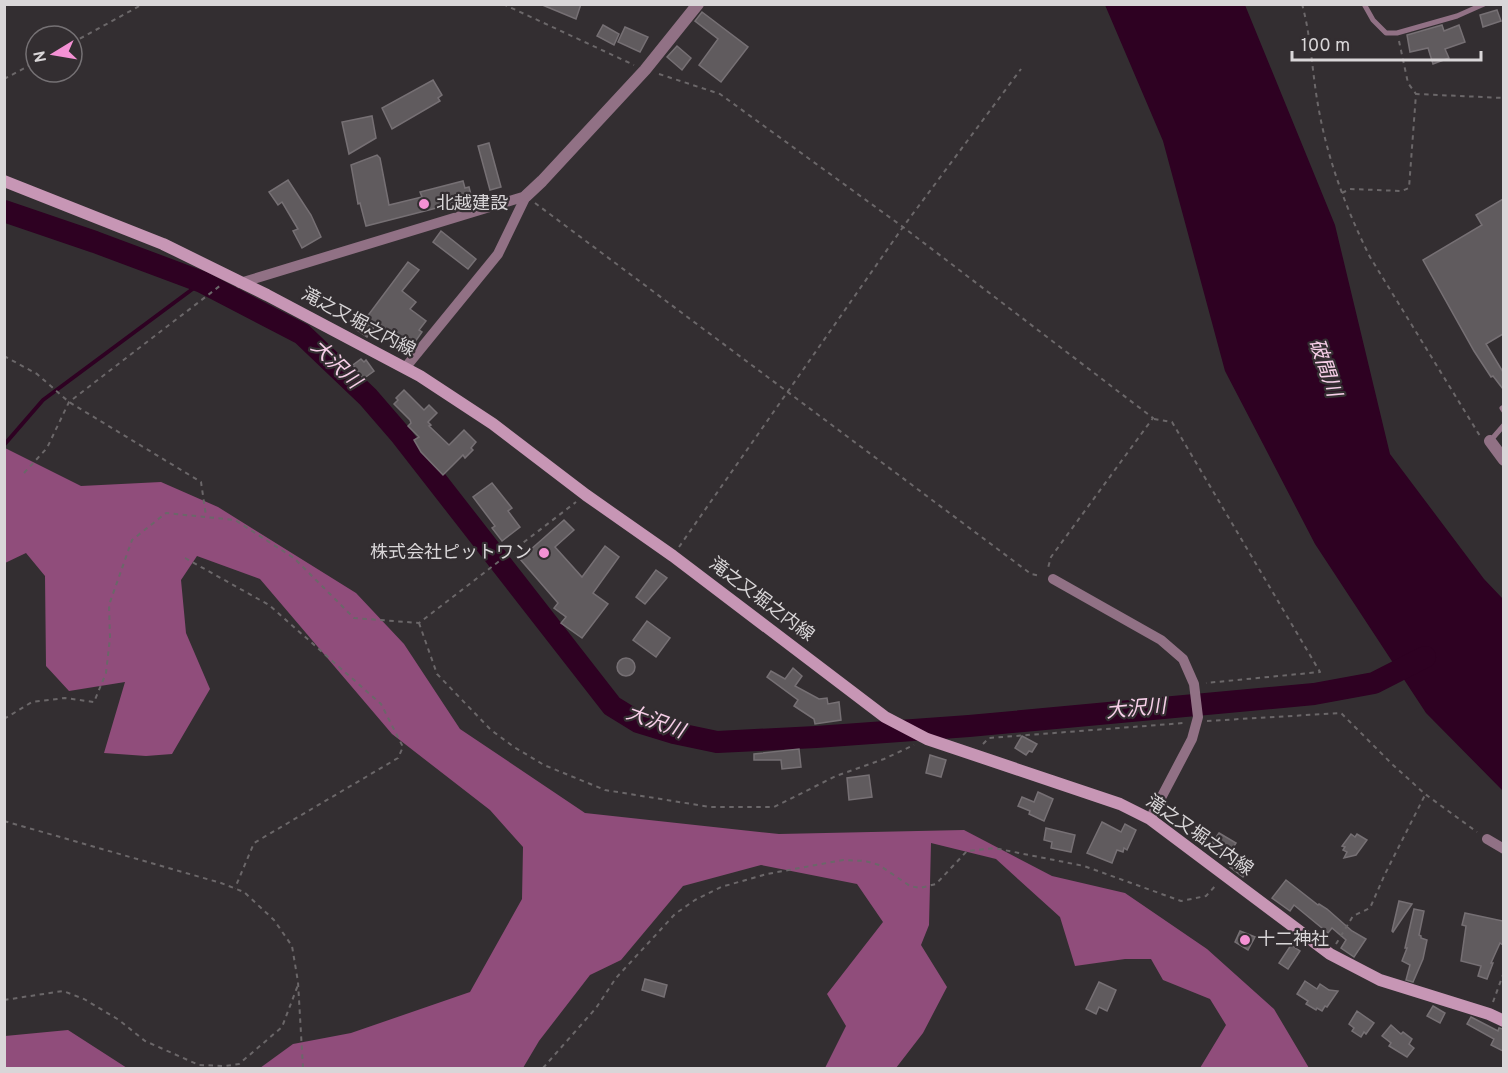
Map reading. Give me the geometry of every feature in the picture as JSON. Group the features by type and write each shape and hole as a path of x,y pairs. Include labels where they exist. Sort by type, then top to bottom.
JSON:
{"main road":[{"name":"滝之又堀之内線","path":"4,182 163,244 267,295 405,368 493,424 586,495 673,556 885,717 926,739 1120,804 1150,819 1330,954 1380,980 1489,1014 1503,1021"}],"street":[{"path":"405,368 498,254 526,196 645,70 698,4"},
{"path":"236,281 526,196"},
{"path":"1490,441 1503,460"},
{"path":"1053,579 1161,639 1183,659 1195,685 1198,720 1192,739 1150,819"},
{"path":"1487,839 1503,849"}],"lane":[{"path":"1365,4 1373,20 1386,33 1397,33 1457,16 1484,4"},
{"path":"1490,441 1503,425"}],"path":[{"path":"84,36 143,4"},
{"path":"503,4 645,70 720,94 903,227 1153,418 1172,422 1320,672 1195,685"},
{"path":"1302,4 1326,147 1355,227 1370,257 1478,435 1490,441"},
{"path":"1342,193 1350,189 1402,191 1409,188 1416,94 1408,83 1397,33"},
{"path":"4,79 24,68"},
{"path":"673,556 903,227 1021,69"},
{"path":"1416,94 1503,98"},
{"path":"526,196 1031,574 1053,579"},
{"path":"24,473 47,448 69,402 236,281"},
{"path":"4,356 37,374 69,402 201,482 206,516"},
{"path":"1053,579 1048,569 1052,556 1153,418"},
{"path":"4,719 32,702 65,698 94,702 106,673 110,638 109,604 132,540 166,513 235,520 254,530 294,558 354,618 420,623 586,495"},
{"path":"185,558 268,605 381,704 403,747 398,758 254,843 235,888"},
{"path":"420,623 437,674 491,729 514,747 544,765 605,790 710,807 774,807 836,776 884,759 926,739"},
{"path":"973,755 989,738 1198,720 1341,712 1425,794 1487,839"},
{"path":"1330,954 1353,916 1370,908 1425,794"},
{"path":"4,821 210,879 244,892 274,920 292,946 298,982 303,1068"},
{"path":"543,1068 596,1008 616,978 675,914 695,900 721,887 767,874 843,860 865,861 879,865 910,886 920,888 936,884 967,851 994,848 1084,866 1181,901 1206,896 1224,875"},
{"path":"1489,1014 1503,972"},
{"path":"4,1000 63,991 84,999 119,1020 145,1041 199,1065 225,1066 239,1064 282,1027 298,982"}],"shaded area":[{"path":"5,448 81,486 161,482 218,507 356,593 404,644 460,729 585,813 779,834 964,830 1052,876 1125,893 1207,949 1274,1009 1309,1068 1200,1068 1226,1025 1210,999 1163,980 1151,959 1125,959 1075,966 1060,917 996,859 931,843 929,925 921,945 947,987 923,1033 896,1068 825,1068 846,1026 827,994 883,922 857,884 761,865 683,886 621,960 590,975 539,1041 523,1068 260,1068 293,1044 351,1033 470,992 522,899 523,847 490,810 392,734 260,579 197,556 181,580 186,633 210,689 172,754 146,756 104,753 125,682 69,691 46,666 45,576 26,553 5,563"},
{"path":"68,1030 127,1068 5,1068 5,1036"}],"water":[{"name":"破間川","path":"1105,5 1245,5 1335,225 1390,454 1484,579 1503,599 1503,791 1426,713 1315,544 1225,371 1163,141"}],"building":[{"path":"540,4 581,4 576,19"},
{"path":"1497,10 1501,21 1483,27 1480,15"},
{"path":"702,12 748,47 721,82 699,65 718,39 695,21"},
{"path":"603,25 619,34 614,45 597,36"},
{"path":"1442,25 1444,31 1459,25 1465,42 1445,49 1449,58 1433,64 1428,48 1410,52 1407,35"},
{"path":"625,27 648,37 640,52 618,42"},
{"path":"677,46 691,58 682,70 667,57"},
{"path":"433,80 442,95 438,98 440,101 392,129 382,108"},
{"path":"372,116 376,138 349,154 342,122"},
{"path":"489,143 501,187 490,190 478,146"},
{"path":"377,155 380,158 389,205 422,197 420,192 463,181 465,188 469,187 472,199 366,226 360,203 358,204 351,165"},
{"path":"288,180 311,215 321,237 302,248 293,231 298,229 282,202 278,205 269,192"},
{"path":"1503,199 1503,334 1486,344 1503,372 1503,389 1493,376 1491,377 1474,351 1423,260 1482,225 1476,215"},
{"path":"441,231 476,259 468,269 433,242"},
{"path":"408,262 419,270 402,291 416,302 410,309 426,321 419,330 422,332 415,342 412,340 403,351 389,340 393,335 377,323 367,337 357,330"},
{"path":"361,359 364,362 366,360 374,371 363,379 353,365"},
{"path":"404,390 424,410 429,405 437,413 428,422 431,425 429,426 449,445 464,430 476,442 471,448 473,450 465,458 463,455 443,475 421,452 414,440 419,437 408,426 411,423 410,420 394,404 398,400 396,398"},
{"path":"492,483 512,508 508,511 520,527 502,541 492,528 495,526 473,497"},
{"path":"564,520 574,530 555,547 582,577 605,546 619,557 593,593 608,604 582,638 561,623 566,617 554,608 558,603 520,559"},
{"path":"656,570 667,578 645,604 636,597"},
{"path":"647,621 670,638 656,657 633,640"},
{"path":"626,658 632,661 635,667 632,673 626,676 620,673 617,667 620,661"},
{"path":"793,668 802,676 795,686 819,699 827,698 828,704 839,702 841,720 815,724 814,719 794,706 798,700 767,677 771,671 785,679"},
{"path":"1022,736 1037,744 1032,752 1029,751 1026,755 1015,748"},
{"path":"799,749 801,767 782,769 781,760 754,760 754,754"},
{"path":"930,755 946,760 941,777 926,773"},
{"path":"869,775 872,797 849,800 847,778"},
{"path":"1038,792 1053,799 1044,821 1018,806 1022,797 1034,802"},
{"path":"1102,822 1121,832 1125,824 1136,830 1127,850 1124,848 1123,852 1117,850 1112,863 1087,853"},
{"path":"1046,828 1075,835 1071,852 1051,848 1052,842 1044,840"},
{"path":"1219,833 1236,843 1229,854 1212,843"},
{"path":"1351,834 1355,837 1357,834 1367,840 1356,855 1344,858 1347,852 1342,846"},
{"path":"1236,859 1249,869 1243,877 1230,867"},
{"path":"1286,880 1318,905 1327,909 1352,931 1366,939 1354,957 1341,948 1346,940 1332,928 1328,933 1294,905 1290,911 1272,898"},
{"path":"1399,901 1412,904 1393,932 1392,931"},
{"path":"1414,909 1424,911 1419,935 1427,940 1423,959 1413,982 1406,980 1410,965 1402,961 1407,948 1405,948"},
{"path":"1465,913 1503,921 1503,945 1500,943 1487,979 1478,976 1481,966 1461,961 1466,926 1462,925"},
{"name":"十二神社","path":"1240,931 1255,937 1248,950 1235,942"},
{"path":"1291,945 1300,951 1288,969 1279,963"},
{"path":"645,979 667,985 664,997 642,990"},
{"path":"1305,981 1317,989 1320,984 1329,990 1338,991 1322,1011 1306,1004 1308,1001 1297,994"},
{"path":"1099,982 1116,990 1107,1011 1099,1007 1096,1014 1086,1009"},
{"path":"1433,1006 1445,1013 1440,1023 1427,1016"},
{"path":"1357,1011 1374,1023 1361,1037 1352,1031 1354,1028 1349,1024"},
{"path":"1471,1017 1498,1031 1499,1028 1503,1029 1503,1051 1491,1045 1494,1039 1467,1024"},
{"path":"1391,1025 1401,1034 1403,1032 1412,1039 1409,1044 1414,1048 1407,1057 1389,1046 1391,1043 1382,1036"}],"waterway":[{"name":"大沢川","path":"4,211 202,282 302,334 368,397 400,434 612,706 638,722 674,733 717,742 969,726 1314,694 1374,683 1425,657"},
{"path":"4,445 43,400 202,282"}],"place":[{"name":"北越建設","path":"424,204"},
{"name":"株式会社ピットワン","path":"544,553"},
{"name":"十二神社","path":"1245,940"}]}
